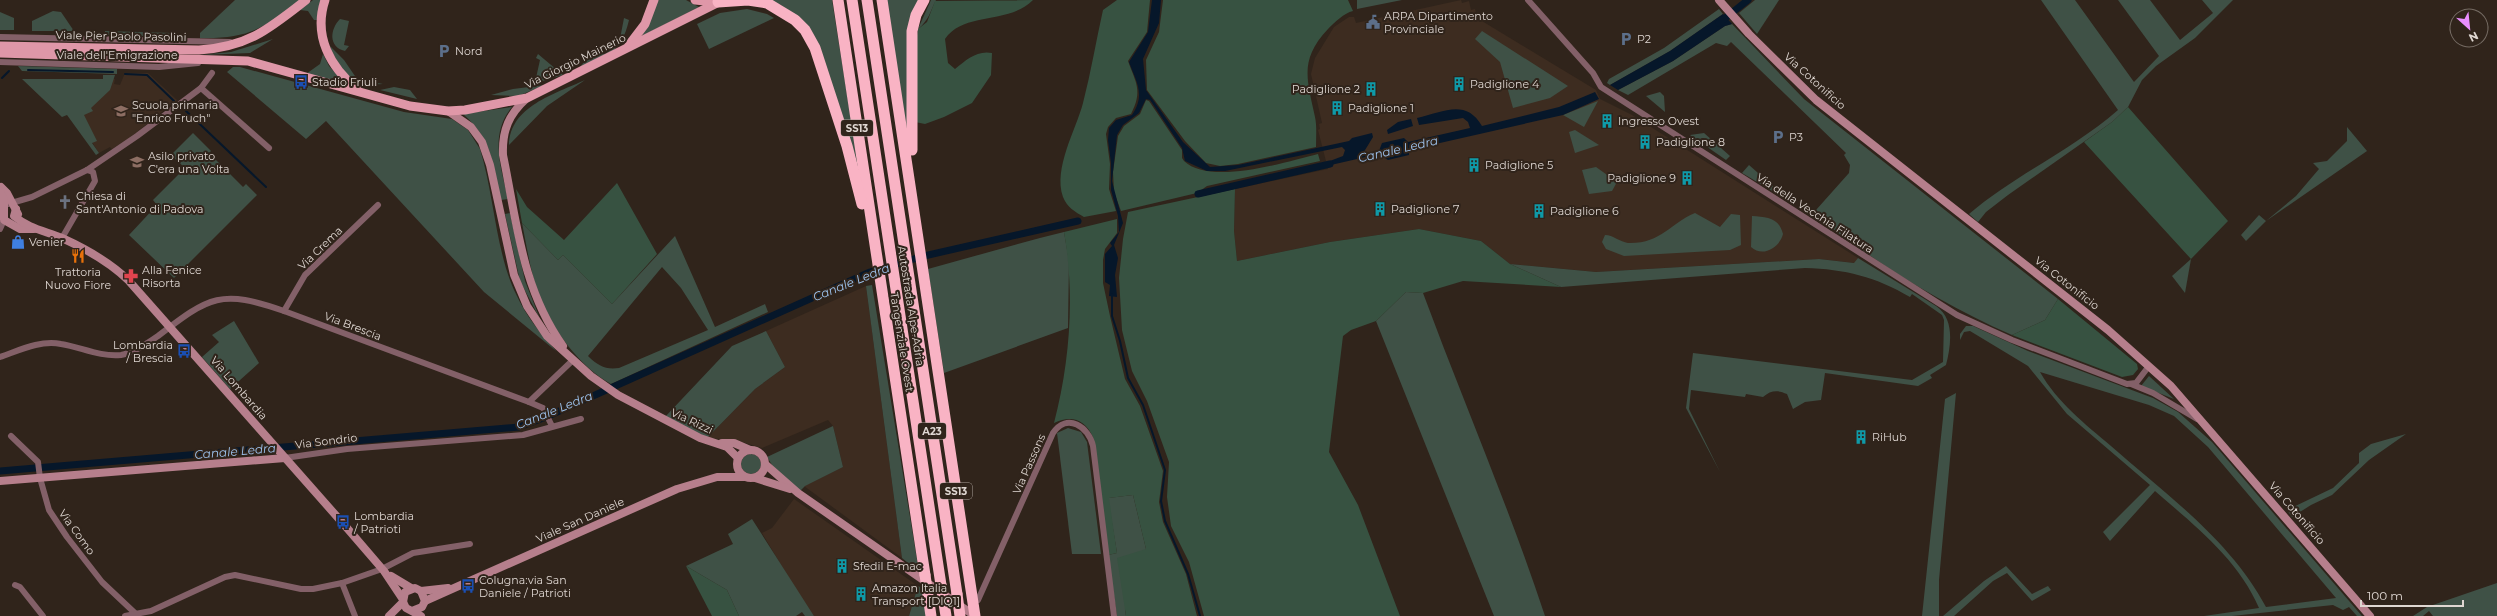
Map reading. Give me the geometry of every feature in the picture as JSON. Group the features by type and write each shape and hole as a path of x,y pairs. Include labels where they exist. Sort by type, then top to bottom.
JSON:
{"highway":[{"path":"720,1 748,0 767,3 795,20 805,30 815,48 847,146 862,203 868,245 876,261"},
{"name":"Tangenziale Ovest","path":"838,0 876,261 931,616"},
{"name":"Autostrada Alpe-Adria","path":"852,0 946,616"},
{"name":"Autostrada Alpe-Adria","path":"867,0 960,616"},
{"name":"SS13","path":"882,0 976,602 975,616"},
{"path":"912,193 912,31 916,15 924,0"}],"main road":[{"name":"Viale Pier Paolo Pasolini","path":"0,46 199,50 242,43 268,30 306,0"},
{"path":"325,0 322,13 322,32 328,55 339,73 361,93"},
{"path":"624,50 642,30 654,0"},
{"path":"695,0 720,1"},
{"name":"Via Giorgio Mainerio","path":"223,60 252,62 410,106 448,111 491,107 528,98 720,1"},
{"name":"Viale Pier Paolo Pasolini","path":"0,53 223,60"}],"street":[{"name":"Via della Vecchia Filatura","path":"1528,0 1593,73 1601,87 1957,315 2012,340 2131,384 2178,406 2205,424"},
{"name":"Via Cotonificio","path":"1719,0 1816,100 2108,330 2171,386 2370,616"},
{"name":"Viale dell'Emigrazione","path":"0,37 242,43"},
{"name":"Viale dell'Emigrazione","path":"0,65 165,67 223,60"},
{"name":"Viale dell'Emigrazione","path":"0,62 11,64"},
{"path":"0,229 9,213 32,196 87,170 137,136 201,88 212,73"},
{"path":"201,88 269,148"},
{"path":"528,98 515,109 509,118 502,140 503,155 533,295 548,325 573,360"},
{"path":"448,111 471,127 482,142 490,165 514,275 527,306 547,336 573,360"},
{"path":"62,238 95,180 93,172 87,170"},
{"path":"0,187 9,213 34,229"},
{"path":"0,191 9,213 20,229 34,229"},
{"name":"Via Crema","path":"284,311 305,275 378,205"},
{"path":"500,208 513,205"},
{"name":"Via Lombardia","path":"34,229 62,238 124,276 171,326 383,570 402,600"},
{"name":"Via Brescia","path":"0,357 35,344 49,343 61,344 91,353 122,355 142,346 196,308 222,298 253,301 284,311 540,406 547,413 552,424"},
{"path":"530,402 573,360"},
{"name":"Via Rizzi","path":"573,360 603,386 618,396 700,438 731,449 737,460"},
{"path":"2131,384 2140,379 2149,366"},
{"name":"Via Sondrio","path":"0,481 39,476 523,435 552,424 581,419"},
{"name":"Via Passons","path":"976,602 1053,434 1061,425 1074,423 1088,432 1093,446 1114,616"},
{"name":"Via Como","path":"11,436 38,462 39,476 50,510 67,537 102,582 136,613"},
{"name":"Via Rizzi","path":"713,443 734,443 750,450"},
{"name":"Viale San Daniele","path":"423,604 455,588 677,489 717,477 731,469 743,453 750,450 760,454 765,464 798,492 975,616"},
{"path":"737,460 738,470 744,476"},
{"path":"755,478 763,472 765,464"},
{"name":"Viale San Daniele","path":"717,477 744,476 755,478 798,492"},
{"path":"125,616 151,611 224,577 235,575 301,589 342,583 383,570 413,553 470,544"},
{"name":"Via Lombardia","path":"383,570 411,588"},
{"path":"342,583 355,616"},
{"path":"15,585 20,588 43,616"},
{"path":"389,616 402,600 405,592 411,588 421,591 426,616"},
{"name":"Viale San Daniele","path":"421,591 455,588"},
{"path":"402,600 411,610 421,616"},
{"path":"396,616 423,604"}],"shaded area":[{"path":"1461,0 1462,3 1469,1 1471,10 1475,9 1477,18 1596,90 1600,99 1632,115 1858,258 1855,263 1819,259 1596,272 1510,264 1481,241 1419,229 1330,242 1237,261 1234,231 1235,189 1328,169 1318,130 1320,129 1319,124 1322,123 1311,74 1315,58 1334,27 1349,17 1354,17 1356,23"},
{"name":"Scuola primaria \"Enrico Fruch\"","path":"125,73 148,73 177,100 128,139 112,149 110,147 99,153 74,114 92,79 115,79 114,84 120,85"},
{"path":"866,286 902,558 804,486 843,467 833,426 828,420 762,448 735,440 707,438 755,389 785,367 766,331"},
{"path":"794,499 918,586 909,616 814,616 795,588 762,533 772,528"}],"green space":[{"path":"235,0 300,0 276,18 254,30 230,37 200,38 200,33"},
{"path":"313,0 322,0 318,20 314,20 308,11 300,10"},
{"path":"656,0 686,0 699,7 642,36"},
{"path":"767,0 832,0 860,176 799,18 781,5"},
{"path":"886,0 920,0 907,138"},
{"path":"931,0 936,0 927,19 918,29"},
{"path":"1033,0 1023,8 1011,13 975,21 953,30 945,39 948,63 955,69 977,54 987,52 992,53 991,75 972,103 944,117 925,124 915,122 915,48 918,29 927,22 935,1"},
{"path":"1117,0 1150,0 1147,32 1128,61 1136,81 1137,99 1131,114 1116,118 1108,127 1106,134 1110,164 1109,189 1116,211 1084,217 1072,209 1065,201 1061,186 1061,174 1063,162 1080,114 1089,80 1103,10"},
{"path":"1163,0 1348,0 1353,11 1343,16 1328,29 1319,40 1309,60 1308,81 1316,120 1316,147 1238,164 1220,166 1206,163 1185,141 1147,90 1146,60 1159,32"},
{"path":"1357,0 1402,0 1357,9"},
{"path":"1755,0 1779,0 1757,34 1739,13"},
{"path":"2041,0 2075,0 2134,82 2159,56 2118,0 2150,0 2180,40 2213,13 2202,0 2233,0 2195,38 2156,66 2142,80 2128,107 2112,122 2008,195 1986,212 1978,222 1969,214 2005,187 2082,138 2118,110"},
{"path":"747,9 767,14 774,18 709,49 697,24 720,13"},
{"path":"1719,9 1723,14 1670,51 1610,85 1607,83 1609,79 1664,48"},
{"path":"53,11 61,12 74,31 32,31 32,21"},
{"path":"0,12 14,18 14,30 0,30"},
{"path":"624,18 629,20 622,40 619,43"},
{"path":"340,19 349,21 344,45 349,46 345,51 336,46 332,37 334,28"},
{"path":"1732,24 1804,99 2058,299 2045,320 2012,335 1960,310 1910,282 1862,250 1816,216 1816,210 1849,173 1850,165 1844,155 1846,153 1731,42 1727,46 1716,43 1628,95 1618,90 1673,61 1725,26"},
{"path":"105,31 173,33 173,37 105,35"},
{"path":"1482,31 1568,86 1550,98 1513,108 1500,62 1475,39"},
{"path":"273,39 250,53 200,55 231,52"},
{"path":"618,45 612,52 578,69 595,50 605,54"},
{"path":"330,46 344,60 357,79 383,84 364,83 351,78 341,67 331,51"},
{"path":"323,54 329,66 346,85 306,74 320,64"},
{"path":"538,54 563,75 539,82 536,78 540,60 536,58"},
{"path":"18,66 117,69 117,74 22,71"},
{"path":"233,67 240,67 404,112 452,119 468,130 480,149 485,167 504,261 509,278 529,317 556,351 484,292 326,121 306,139 227,72"},
{"path":"103,75 115,75 110,90 91,108 93,111 84,115 97,141 92,143 99,153 96,155 67,115 62,117 22,79 103,79"},
{"path":"585,80 547,106 509,145 511,132 517,120 526,111 548,96"},
{"path":"545,85 518,96 491,95 513,89"},
{"path":"394,87 410,90 417,99 380,90"},
{"path":"1660,92 1664,96 1665,112 1646,96"},
{"path":"1146,100 1149,101 1182,150 1182,158 1184,161 1196,168 1211,172 1249,170 1318,154 1320,161 1207,186 1197,193 1121,211 1114,192 1113,172 1118,136 1124,126 1140,114"},
{"path":"1598,101 1584,127 1563,115"},
{"path":"512,107 505,117 499,140 500,163 508,199 501,200 493,164 486,143 473,123 463,114"},
{"path":"2128,107 2228,221 2191,259 2084,142 2112,122"},
{"path":"2347,127 2367,151 2266,221 2296,196 2319,169 2313,163 2327,161 2347,141"},
{"path":"1575,130 1599,145 1575,153 1569,132"},
{"path":"193,133 211,151 209,153 243,187 246,184 257,195 174,278 129,235 157,205 153,200 185,168 171,155"},
{"path":"1704,133 1730,156 1726,160 1690,135"},
{"path":"1749,165 1791,202 1742,173"},
{"path":"1596,167 1617,182 1612,191 1589,194 1582,170"},
{"path":"617,183 657,254 612,304 563,255 558,260 522,223 516,189 527,207 564,240"},
{"path":"1235,189 1234,231 1237,261 1330,242 1419,229 1481,241 1510,264 1561,287 1463,281 1423,293 1406,292 1376,321 1351,330 1343,336 1329,452 1358,505 1400,616 1204,616 1189,562 1171,526 1167,497 1169,462 1147,401 1132,371 1122,330 1119,278 1123,239 1128,212"},
{"path":"510,213 525,281 540,319 520,281 505,214"},
{"path":"1695,213 1720,227 1731,214 1740,215 1741,245 1730,250 1624,256 1606,249 1602,242 1605,235 1628,243 1649,240 1657,237 1678,222"},
{"path":"2259,215 2266,221 2246,241 2241,235"},
{"path":"1752,216 1771,219 1781,228 1783,234 1775,247 1770,250 1761,251 1751,247"},
{"path":"1117,219 1117,233 1105,249 1103,260 1103,283 1125,379 1140,406 1163,471 1159,502 1163,522 1186,574 1197,616 1126,616 1117,558 1146,549 1133,495 1109,498 1117,553 1108,555 1093,437 1086,426 1077,420 1066,419 1054,423 1064,376 1069,328 1069,280 1064,232"},
{"path":"522,223 558,260 563,255 612,304 675,236 715,327 765,304 768,312 611,384 600,377 578,358 552,323 537,289","holes":["662,267 681,288 708,330 619,368 602,366 588,356"]},
{"path":"1064,232 1069,261 1068,328 944,373 928,269"},
{"path":"1858,258 1942,311 1949,325 1950,333 1946,365 1930,375 1932,378 1918,386 1825,373 1821,400 1805,402 1793,409 1787,394 1781,392 1775,391 1763,397 1746,394 1745,397 1691,390 1689,409 1720,472 1686,408 1693,353 1912,380 1943,362 1944,320 1942,315 1912,294 1910,297 1872,279 1834,270 1805,268 1561,287 1510,264 1596,272 1819,259 1854,263"},
{"path":"2191,259 2185,293 2172,276"},
{"path":"872,285 919,572 902,558 866,286"},
{"path":"1406,292 1423,293 1501,494 1545,616 1494,616 1376,321"},
{"path":"2058,299 2137,364 2138,369 2133,375 2122,377 2012,335 2045,320"},
{"path":"234,321 259,363 230,389 202,357 219,342 212,335"},
{"path":"1966,326 1973,326 2028,351 2153,398 2178,412 2212,442 2362,616 2357,616 2349,607 2343,610 2333,605 2232,616 2204,616 2259,608 2250,590 2227,558 2200,530 2155,491 2110,541 2103,532 2150,485 2067,414 2028,366 1970,331 1964,332 1960,340 1960,334","holes":["2040,372 2149,405 2174,416 2208,447 2336,598 2266,607 2252,583 2216,540 2175,501 2072,412 2063,403"]},
{"path":"766,331 785,367 755,389 707,438 665,417 732,346"},
{"path":"2149,376 2174,399 2141,386"},
{"path":"1956,393 1939,580 1939,616 1922,616 1945,399"},
{"path":"833,426 843,467 805,486 800,491 774,468 767,457"},
{"path":"1068,428 1081,432 1087,442 1101,554 1072,554 1057,433"},
{"path":"2406,434 2369,460 2332,495 2311,505 2292,517 2287,510 2333,488 2359,463 2359,453 2371,444"},
{"path":"751,454 758,457 761,464 758,471 751,474 744,471 741,464 744,457"},
{"path":"1133,495 1146,549 1125,610 1126,616 1117,616 1108,555 1117,553 1108,498"},
{"path":"752,519 814,616 805,616 802,612 796,616 739,616 727,590 686,566 733,544 728,534"},
{"path":"686,566 727,590 739,616 712,616"},
{"path":"2006,566 2032,594 2048,586 2051,590 2032,601 2007,573 1993,581 1954,616 1943,616 1984,581"},
{"path":"2497,583 2497,616 2433,616 2429,611 2423,616 2413,616 2427,607"},
{"path":"918,586 922,588 926,616 909,616"}],"water":[{"path":"1152,0 1161,0 1159,23 1143,59 1146,90 1183,142 1210,167 1238,165 1349,141 1352,138 1372,133 1373,137 1362,155 1379,151 1382,143 1404,138 1408,142 1470,128 1468,122 1463,118 1419,125 1417,118 1453,109 1469,112 1476,117 1482,126 1559,107 1595,92 1599,99 1563,115 1409,150 1409,155 1388,160 1379,154 1322,167 1322,164 1343,156 1345,150 1342,147 1225,171 1207,171 1185,161 1182,148 1150,100 1146,99 1139,113 1123,125 1117,135 1112,181 1123,223 1114,245 1118,258 1115,275 1117,297 1109,296 1110,285 1105,282 1105,254 1112,246 1110,243 1119,232 1118,216 1111,190 1111,163 1108,140 1109,128 1116,120 1132,115 1136,108 1139,94 1137,82 1129,62 1148,32"},
{"path":"1723,14 1732,24 1725,26 1673,61 1618,90 1610,85 1670,51"},
{"path":"1411,119 1413,126 1388,134 1387,130 1398,122"}],"waterway":[{"name":"Canale Ledra","path":"1719,23 1748,0"},
{"path":"28,70 113,72"},
{"path":"2,78 9,71"},
{"path":"125,74 147,75 174,101"},
{"path":"186,111 266,187"},
{"name":"Canale Ledra","path":"1198,194 1330,164"},
{"name":"Canale Ledra","path":"0,471 519,427 546,417 870,272 924,256 1078,221"},
{"path":"1112,294 1112,316 1120,341 1128,378 1143,405 1165,470 1161,501 1165,521 1188,574 1200,616"}],"place":[{"name":"ARPA Dipartimento Provinciale","path":"1373,22"},
{"name":"P2","path":"1626,39"},
{"name":"Nord","path":"444,51"},
{"name":"Stadio Friuli","path":"301,82"},
{"name":"Padiglione 4","path":"1459,84"},
{"name":"Padiglione 2","path":"1371,89"},
{"name":"Padiglione 1","path":"1337,108"},
{"name":"Scuola primaria \"Enrico Fruch\"","path":"121,111"},
{"name":"Ingresso Ovest","path":"1607,121"},
{"name":"P3","path":"1778,137"},
{"name":"Padiglione 8","path":"1645,142"},
{"name":"Asilo privato C'era una Volta","path":"137,162"},
{"name":"Padiglione 5","path":"1474,165"},
{"name":"Padiglione 9","path":"1687,178"},
{"name":"Chiesa di Sant'Antonio di Padova","path":"65,202"},
{"name":"Padiglione 7","path":"1380,209"},
{"name":"Padiglione 6","path":"1539,211"},
{"name":"Venier","path":"18,242"},
{"name":"Trattoria Nuovo Fiore","path":"78,256"},
{"name":"Alla Fenice Risorta","path":"131,276"},
{"name":"Lombardia / Brescia","path":"184,351"},
{"name":"RiHub","path":"1861,437"},
{"name":"Lombardia / Patrioti","path":"343,522"},
{"name":"Sfedil E-mac","path":"842,566"},
{"name":"Colugna:via San Daniele / Patrioti","path":"468,586"},
{"name":"Amazon Italia Transport [DIQ1]","path":"861,594"}]}
